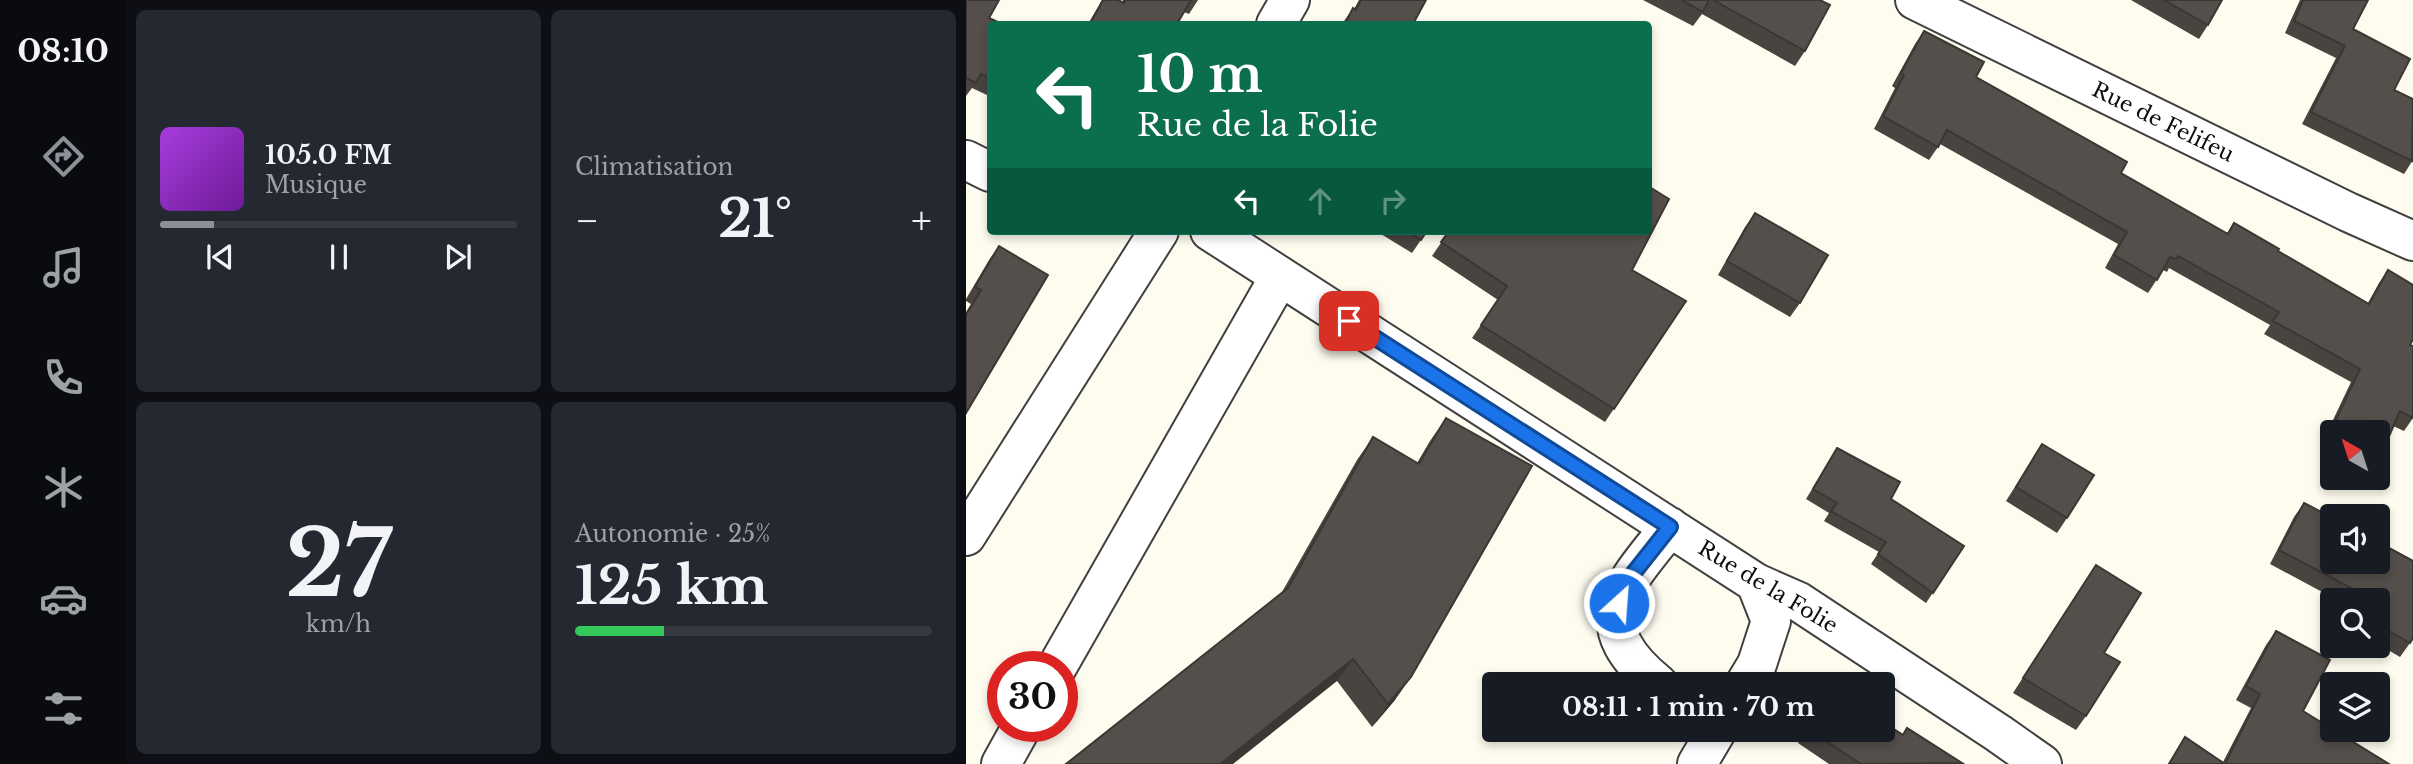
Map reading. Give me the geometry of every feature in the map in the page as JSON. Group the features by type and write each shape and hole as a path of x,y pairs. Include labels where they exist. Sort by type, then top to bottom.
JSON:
{"street":[{"path":"1278,21 1290,0"},
{"name":"Rue de Felifeu","path":"1915,0 2348,212 2413,241"},
{"path":"966,160 987,170"},
{"path":"966,536 1156,235"},
{"name":"Rue de la Folie","path":"1216,235 1756,583 1799,602 2042,764"},
{"path":"1066,651 1280,276"},
{"path":"1644,672 1624,649 1614,621 1624,585 1670,527"},
{"path":"1752,672 1770,621 1756,583"},
{"path":"1001,764 1014,742"},
{"path":"1697,764 1710,742"}],"building":[{"path":"966,0 999,0 989,18 996,21 987,21 987,77 981,74 976,83 966,78"},
{"path":"1103,0 1118,0 1124,3 1125,0 1191,0 1179,21 1092,21"},
{"path":"1361,0 1426,0 1415,21 1346,21 1353,8 1356,10"},
{"path":"1681,0 1709,0 1703,12"},
{"path":"1713,0 1820,0 1830,5 1805,51"},
{"path":"2164,0 2222,0 2208,25"},
{"path":"2303,0 2368,0 2353,29 2410,59 2394,90 2413,99 2412,161 2311,112 2345,46 2294,21"},
{"path":"1924,31 1984,62 1976,77 2127,162 2121,173 2228,234 2234,223 2369,304 2388,270 2413,285 2413,339 2410,345 2413,346 2413,418 2400,411 2390,434 2390,420 2336,420 2360,369 2273,321 2279,312 2178,256 2176,259 2170,257 2157,280 2114,255 2127,232 1947,130 1938,147 1883,116 1904,75 1901,73"},
{"path":"1652,188 1669,199 1652,232"},
{"path":"1755,213 1828,255 1800,303 1727,261"},
{"path":"1446,235 1650,235 1632,270 1686,301 1614,409 1481,325 1507,286 1441,242"},
{"path":"999,246 1048,275 966,413 966,315 981,290 975,287"},
{"path":"1446,418 1532,466 1411,677 1388,704 1353,659 1220,764 1066,764 1288,588 1373,437 1419,464"},
{"path":"2042,444 2094,475 2067,518 2016,487"},
{"path":"1837,448 1900,482 1891,499 1964,546 1933,593 1878,554 1886,542 1831,511 1837,503 1813,489"},
{"path":"2304,503 2320,511 2320,572 2279,550"},
{"path":"2390,549 2413,561 2413,638 2410,643 2390,632 2390,588 2351,588 2324,574 2390,574"},
{"path":"2096,565 2141,593 2104,653 2120,662 2086,716 2023,678"},
{"path":"2276,631 2320,655 2320,658 2330,660 2324,672 2320,672 2320,679 2303,711 2320,721 2320,742 2353,742 2389,764 2225,764 2260,694 2246,686"},
{"path":"1907,728 1962,763 1861,764 1827,742 1895,742 1895,730 1903,735"},
{"path":"2185,737 2225,764 2169,764"}],"route":[{"path":"1349,321 1670,527 1624,585 1619,603"}]}
